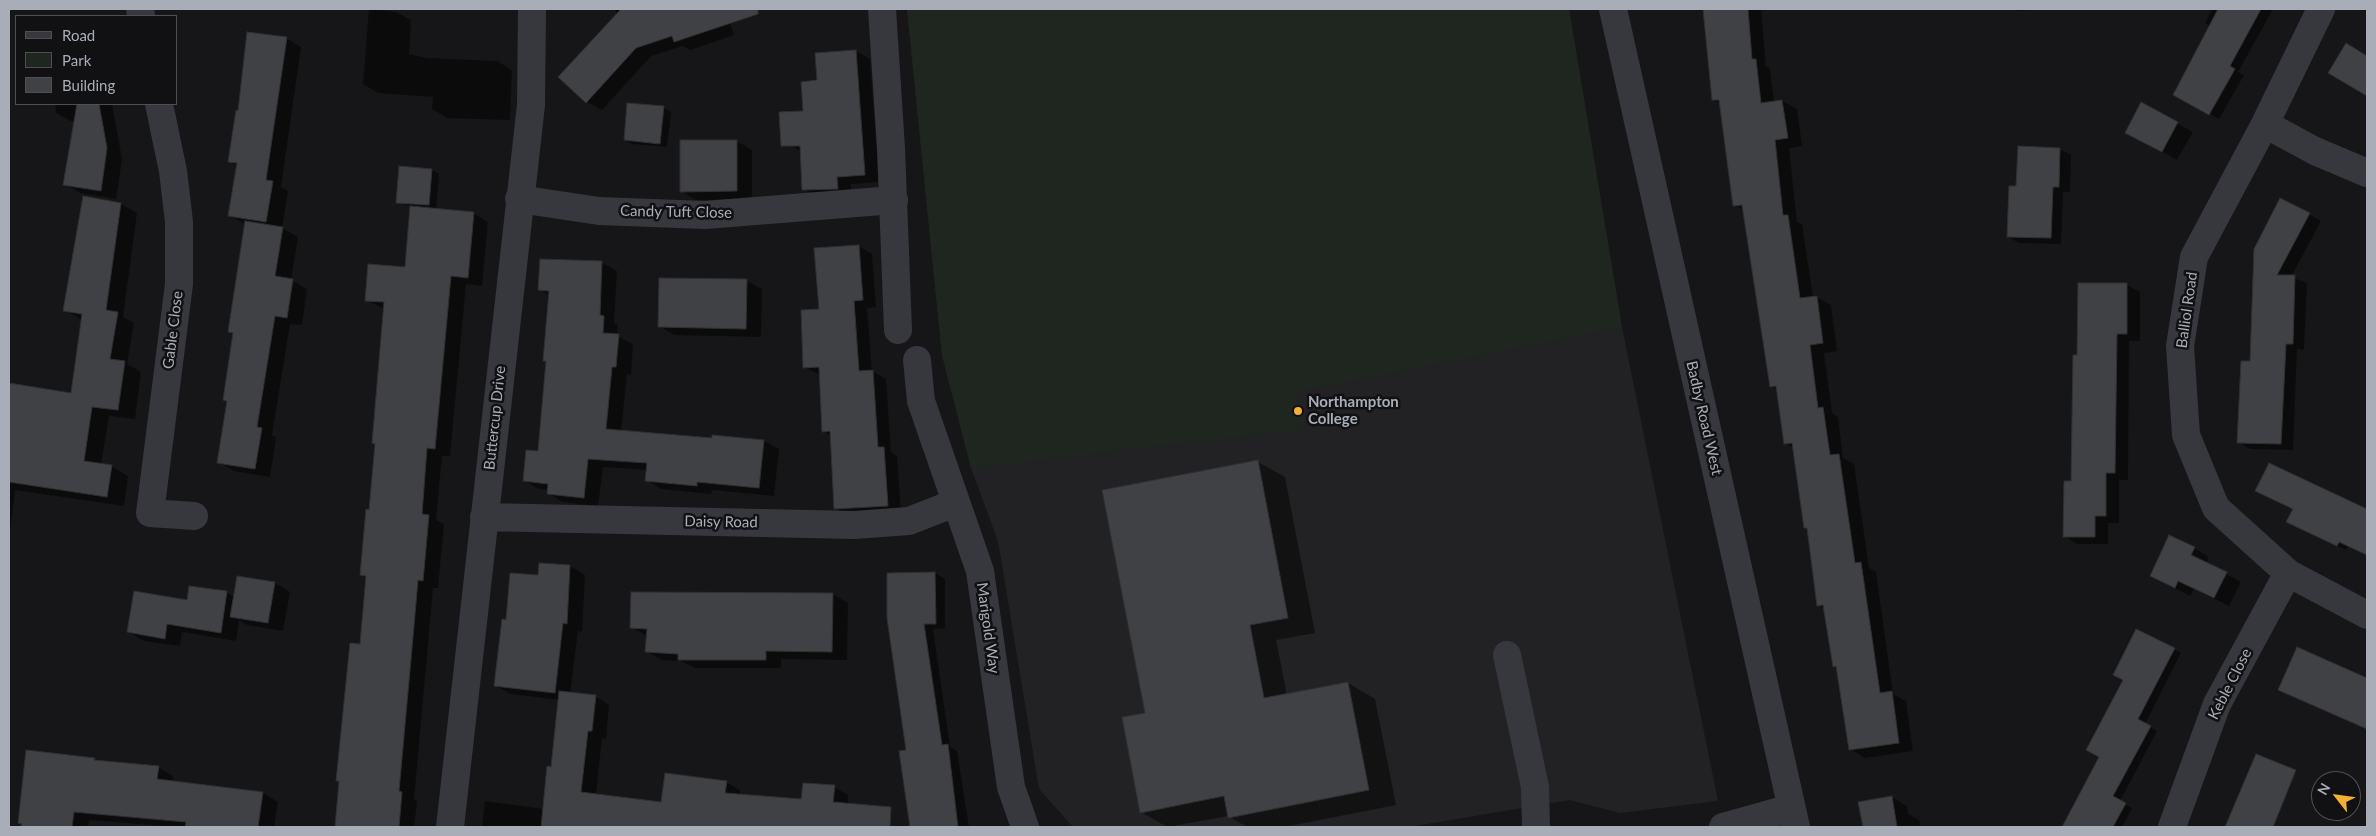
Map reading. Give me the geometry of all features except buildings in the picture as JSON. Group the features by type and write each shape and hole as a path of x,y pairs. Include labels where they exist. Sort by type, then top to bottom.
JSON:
{"street":[{"name":"Buttercup Drive","path":"450,827 531,105 532,9"},
{"path":"882,9 894,200 898,330"},
{"name":"Badby Road West","path":"1613,9 1793,818"},
{"name":"Balliol Road","path":"2321,9 2266,124 2194,257 2180,346 2186,436 2216,508 2288,573 2367,615"},
{"name":"Gable Close","path":"159,105 173,171 180,222 179,284 150,513 194,516"},
{"path":"2266,124 2315,151 2367,173"},
{"name":"Candy Tuft Close","path":"519,199 599,211 705,215 894,200"},
{"name":"Marigold Way","path":"917,360 921,401 955,503 980,570 1011,787 1025,827"},
{"name":"Daisy Road","path":"484,517 854,525 909,521 955,503"},
{"name":"Keble Close","path":"2172,827 2217,704 2288,573"},
{"path":"1507,655 1535,787 1536,827"},
{"path":"1723,827 1793,818"}],"shaded area":[{"name":"Northampton College","path":"907,9 1569,9 1622,327 1718,801 1620,813 1570,800 1409,827 1073,827 1039,789 998,541 971,468 942,355"}],"green space":[{"path":"907,9 1569,9 1622,327 1296,392 1304,429 971,468 942,355"}],"place":[{"name":"Northampton College","path":"1298,411"}]}
